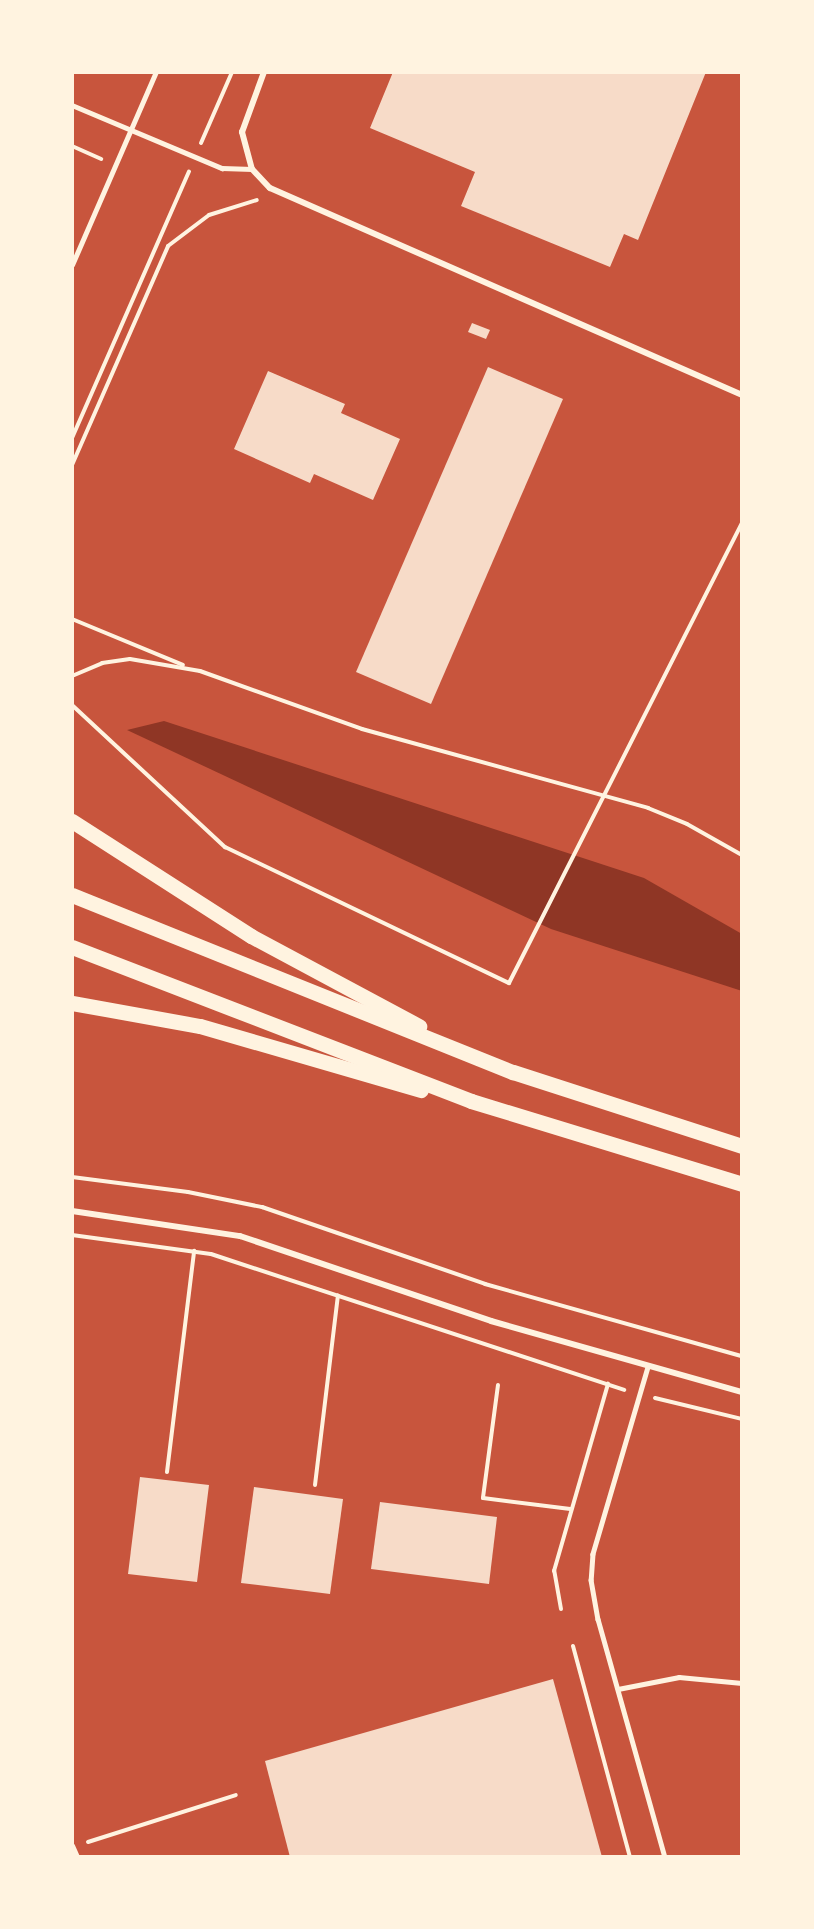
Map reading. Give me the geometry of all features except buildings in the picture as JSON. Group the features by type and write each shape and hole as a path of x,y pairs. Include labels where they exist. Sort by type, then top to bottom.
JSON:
{"main road":[{"path":"72,821 251,936 468,1054"},
{"path":"72,895 468,1054 588,1099 742,1146"},
{"path":"72,947 471,1101 742,1184"},
{"path":"72,1003 200,1026 391,1084 471,1101"}],"street":[{"path":"264,72 242,132 252,169 261,181 279,193 742,395"},
{"path":"72,1211 240,1236 491,1321 742,1392"},
{"path":"72,1847 77,1857"}],"lane":[{"path":"72,265 156,72"},
{"path":"72,105 222,168 252,169"},
{"path":"648,1367 591,1568 598,1619 665,1857"},
{"path":"618,1689 679,1677 742,1683"}],"path":[{"path":"72,438 232,72"},
{"path":"72,146 116,165"},
{"path":"72,465 168,246 209,215 279,193"},
{"path":"72,705 225,847 509,983 742,523"},
{"path":"72,619 101,634 384,736 605,794 687,824 742,855"},
{"path":"72,676 102,663 130,659 200,671"},
{"path":"72,1177 188,1192 262,1207 485,1284 742,1356"},
{"path":"72,1235 211,1254 641,1396 742,1419"},
{"path":"167,1472 194,1251"},
{"path":"315,1485 338,1295"},
{"path":"561,1609 554,1571 570,1509 608,1384"},
{"path":"498,1385 483,1498 570,1509"},
{"path":"573,1646 630,1857"},
{"path":"72,1847 236,1795"}],"shaded area":[{"path":"164,721 644,878 742,934 742,991 551,929 127,730"}]}
